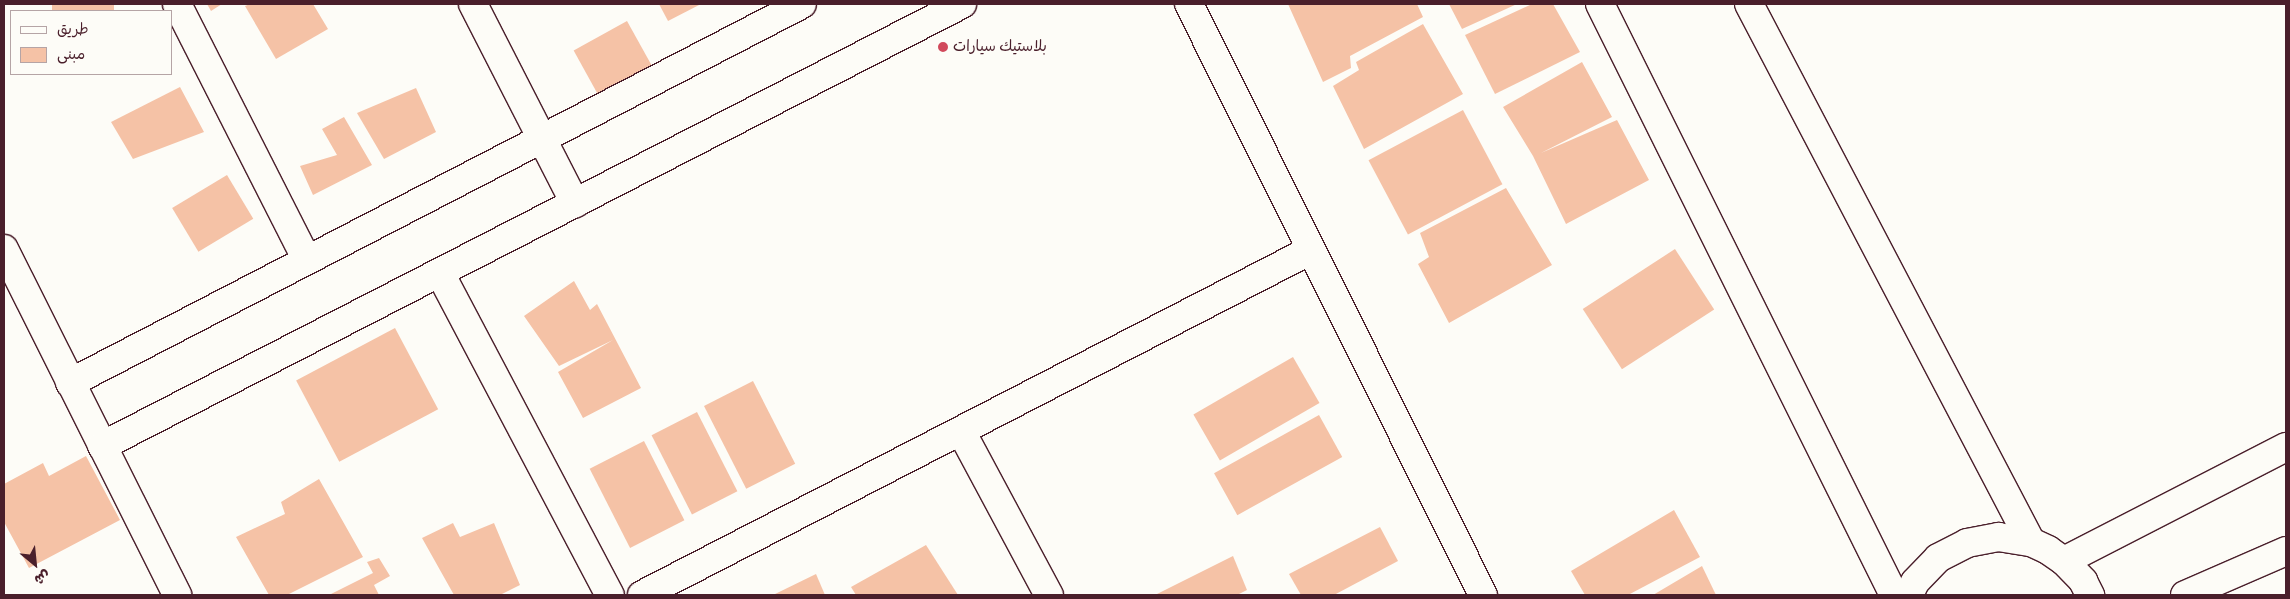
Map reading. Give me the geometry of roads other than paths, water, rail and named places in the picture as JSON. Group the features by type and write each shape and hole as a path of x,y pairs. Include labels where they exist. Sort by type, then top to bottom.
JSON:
{"street":[{"path":"177,4 308,260"},
{"path":"473,4 544,138 575,203"},
{"path":"70,382 544,138 773,11 802,4"},
{"path":"102,446 962,4"},
{"path":"1189,4 1483,595"},
{"path":"1600,4 1894,595"},
{"path":"1749,4 2031,542"},
{"path":"4,249 177,595"},
{"path":"642,595 1311,250"},
{"path":"440,273 610,595"},
{"path":"961,431 1049,595"},
{"path":"2064,561 2286,447"},
{"path":"1909,595 1915,582 1938,558 1967,543 1998,538 2031,542 2064,561 2083,581 2090,595"},
{"path":"2185,595 2286,551"}],"place":[{"name":"بلاستيك سيارات","path":"943,47"}]}
